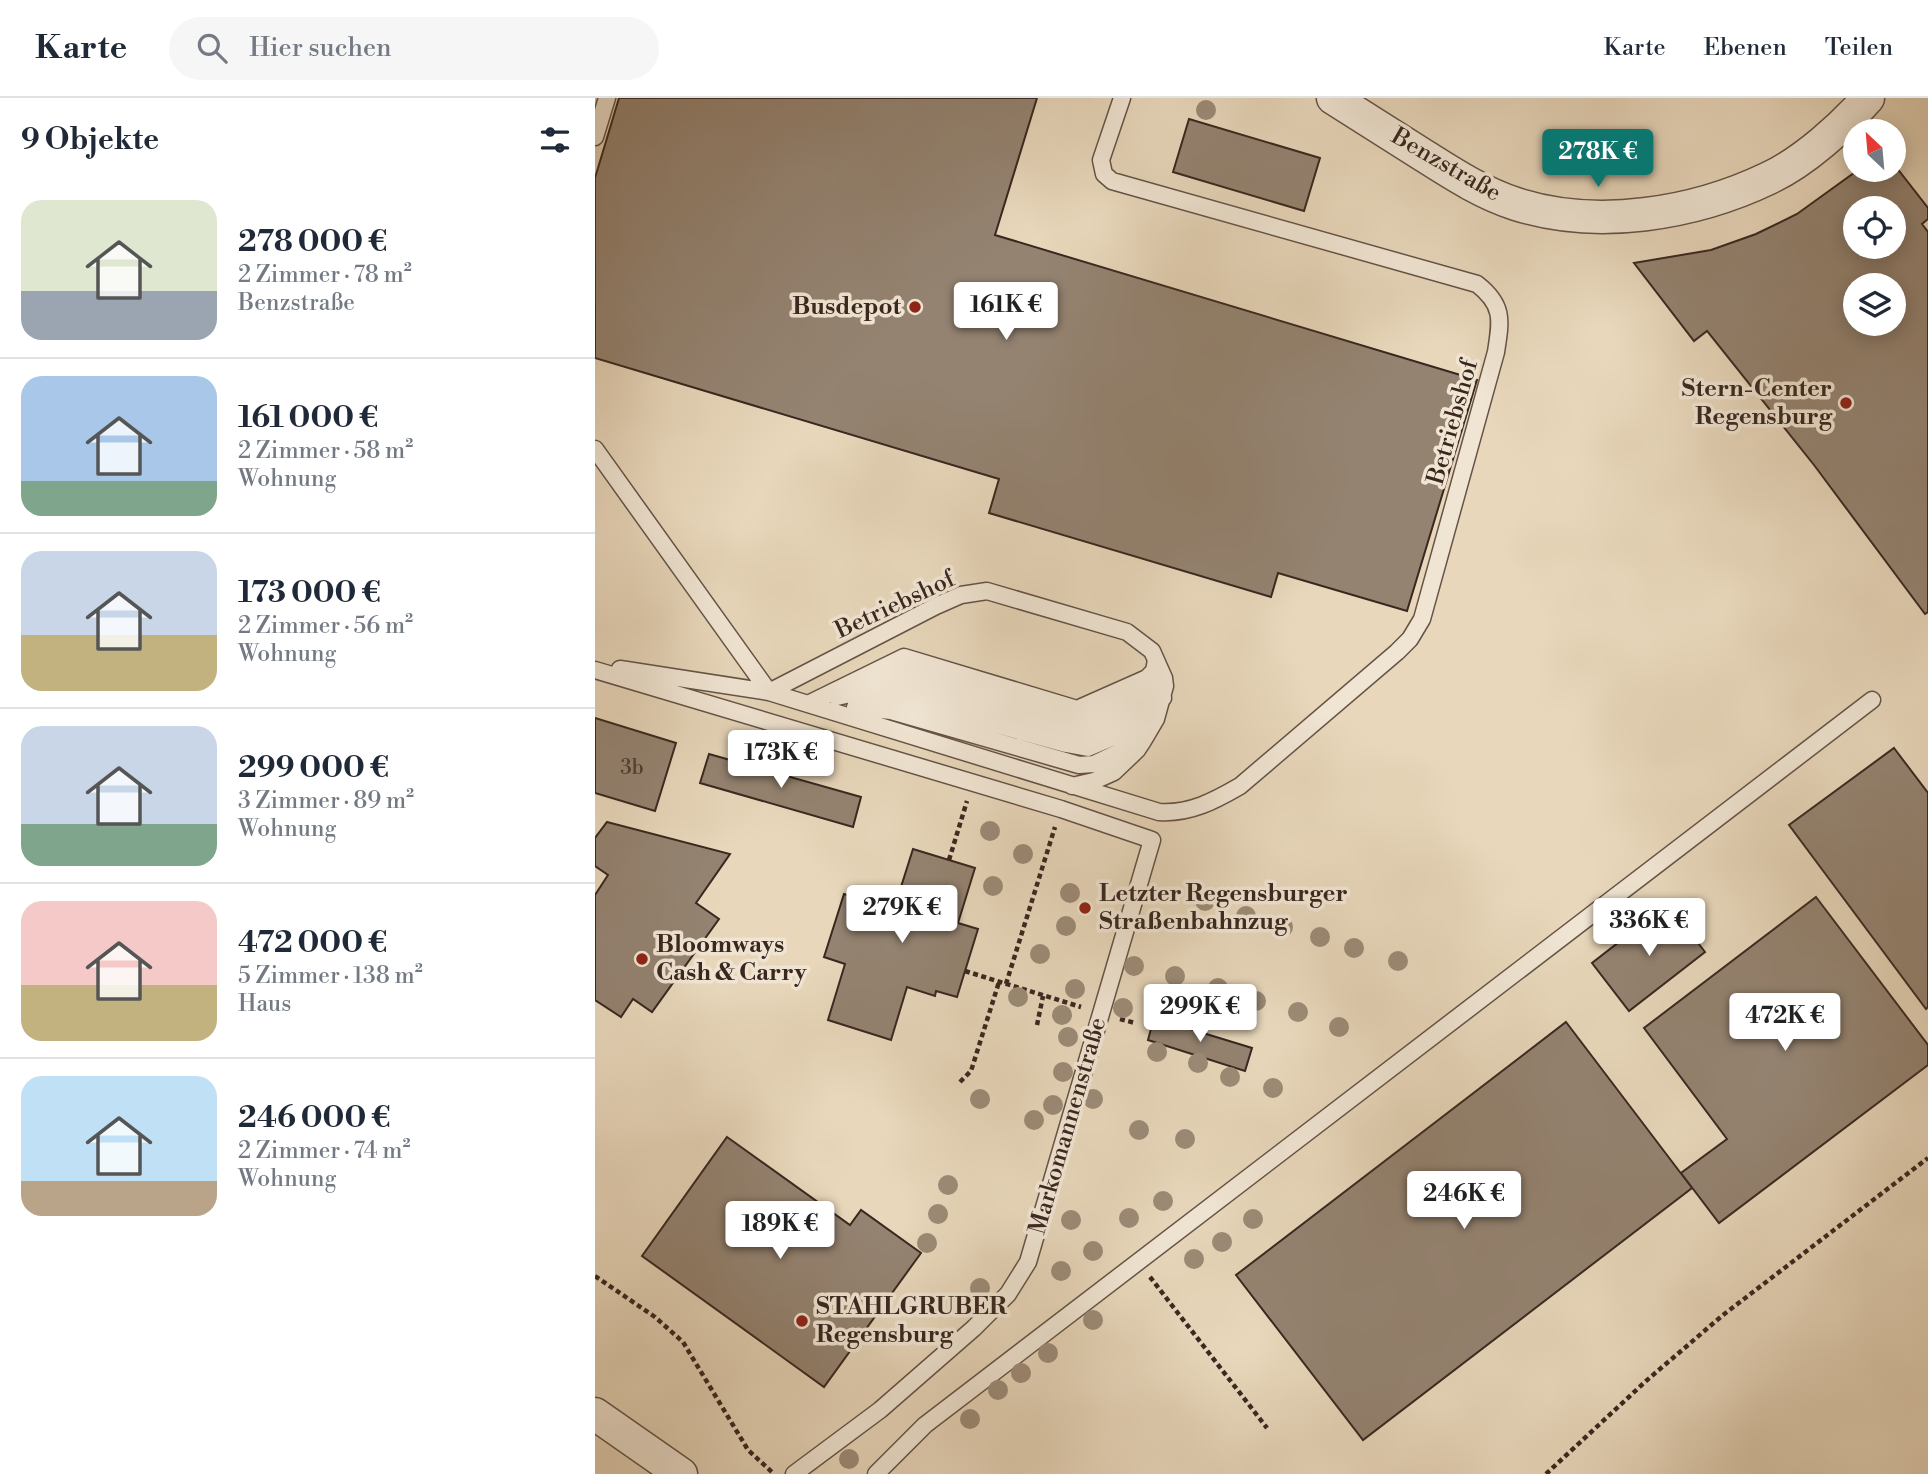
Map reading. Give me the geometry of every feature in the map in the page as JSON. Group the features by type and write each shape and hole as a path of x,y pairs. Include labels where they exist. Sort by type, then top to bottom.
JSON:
{"street":[{"name":"Benzstraße","path":"1333,98 1473,187 1517,204 1564,214 1616,216 1669,211 1718,198 1771,177 1822,143 1868,98"},
{"path":"595,1414 681,1474"}],"lane":[{"path":"595,137 607,98"},
{"name":"Betriebshof","path":"595,667 769,692 1070,786 1159,812 1175,813 1193,810 1215,801 1240,786 1411,639 1422,618 1496,352 1500,328 1498,310 1491,295 1477,284 1112,181 1104,174 1101,160 1122,98"},
{"path":"595,449 769,692"},
{"name":"Betriebshof","path":"769,692 961,595 987,591 1127,632 1152,651 1164,678 1163,698 1156,719 1137,750 1114,772 1094,781 1070,786"},
{"name":"Betriebshof","path":"810,703 904,657 1077,709 1147,678 1154,671 1156,660"},
{"name":"Markomannenstraße","path":"595,667 1061,809 1152,840 1028,1262 1007,1294 974,1328 880,1409 794,1474"},
{"path":"810,703 902,670 1073,720 1084,720 1154,687 1164,678"},
{"name":"Betriebshof","path":"810,703 899,683 1078,733 1092,732 1163,698"},
{"name":"Betriebshof","path":"810,703 897,697 1088,748 1156,719"},
{"path":"876,1474 925,1425 1872,700"},
{"name":"Betriebshof","path":"810,703 891,711 1079,765 1094,764 1143,741"}],"path":[{"path":"949,860 973,783"},
{"path":"1006,984 1061,809"},
{"path":"965,971 1135,1023"},
{"path":"960,1082 971,1071 999,982"},
{"path":"1037,1025 1043,996"},
{"path":"1546,1474 1646,1381 1723,1315 1928,1158"},
{"path":"1138,1262 1267,1428"},
{"path":"595,1276 655,1317 683,1342 748,1450 774,1474"}],"building":[{"name":"Busdepot","path":"619,98 1037,98 995,235 1477,380 1407,611 1278,573 1271,597 989,513 999,479 595,358 595,178"},
{"path":"1189,119 1320,158 1304,211 1173,172"},
{"name":"Stern-Center Regensburg","path":"1906,180 1928,208 1928,219 1922,224 1928,232 1928,612 1925,614 1814,465 1707,331 1694,341 1634,263 1711,250 1756,234 1797,214 1843,181 1906,182"},
{"path":"595,718 676,743 655,811 595,793"},
{"path":"1894,748 1928,793 1926,1009 1789,825"},
{"path":"709,754 861,797 853,827 700,783"},
{"name":"Bloomways Cash & Carry","path":"607,822 730,854 696,903 719,919 652,1012 633,999 621,1017 595,1000 595,895 608,875 595,866 595,838"},
{"path":"913,849 975,868 958,923 978,929 957,997 936,991 935,996 907,987 891,1040 828,1020 845,964 824,957 844,894 894,909"},
{"path":"1816,897 1928,1045 1928,1065 1719,1223 1681,1173 1727,1139 1644,1028"},
{"path":"1668,904 1705,952 1629,1011 1592,963"},
{"path":"1154,1018 1252,1048 1245,1071 1148,1040"},
{"path":"1566,1022 1692,1188 1363,1440 1236,1275"},
{"name":"STAHLGRUBER Regensburg","path":"727,1137 850,1225 861,1210 921,1253 824,1387 642,1256"}],"place":[{"name":"Busdepot","path":"915,307"},
{"name":"Stern-Center Regensburg","path":"1846,403"},
{"name":"Letzter Regensburger Straßenbahnzug","path":"1085,908"},
{"name":"Bloomways Cash & Carry","path":"642,959"},
{"name":"STAHLGRUBER Regensburg","path":"802,1321"}]}
